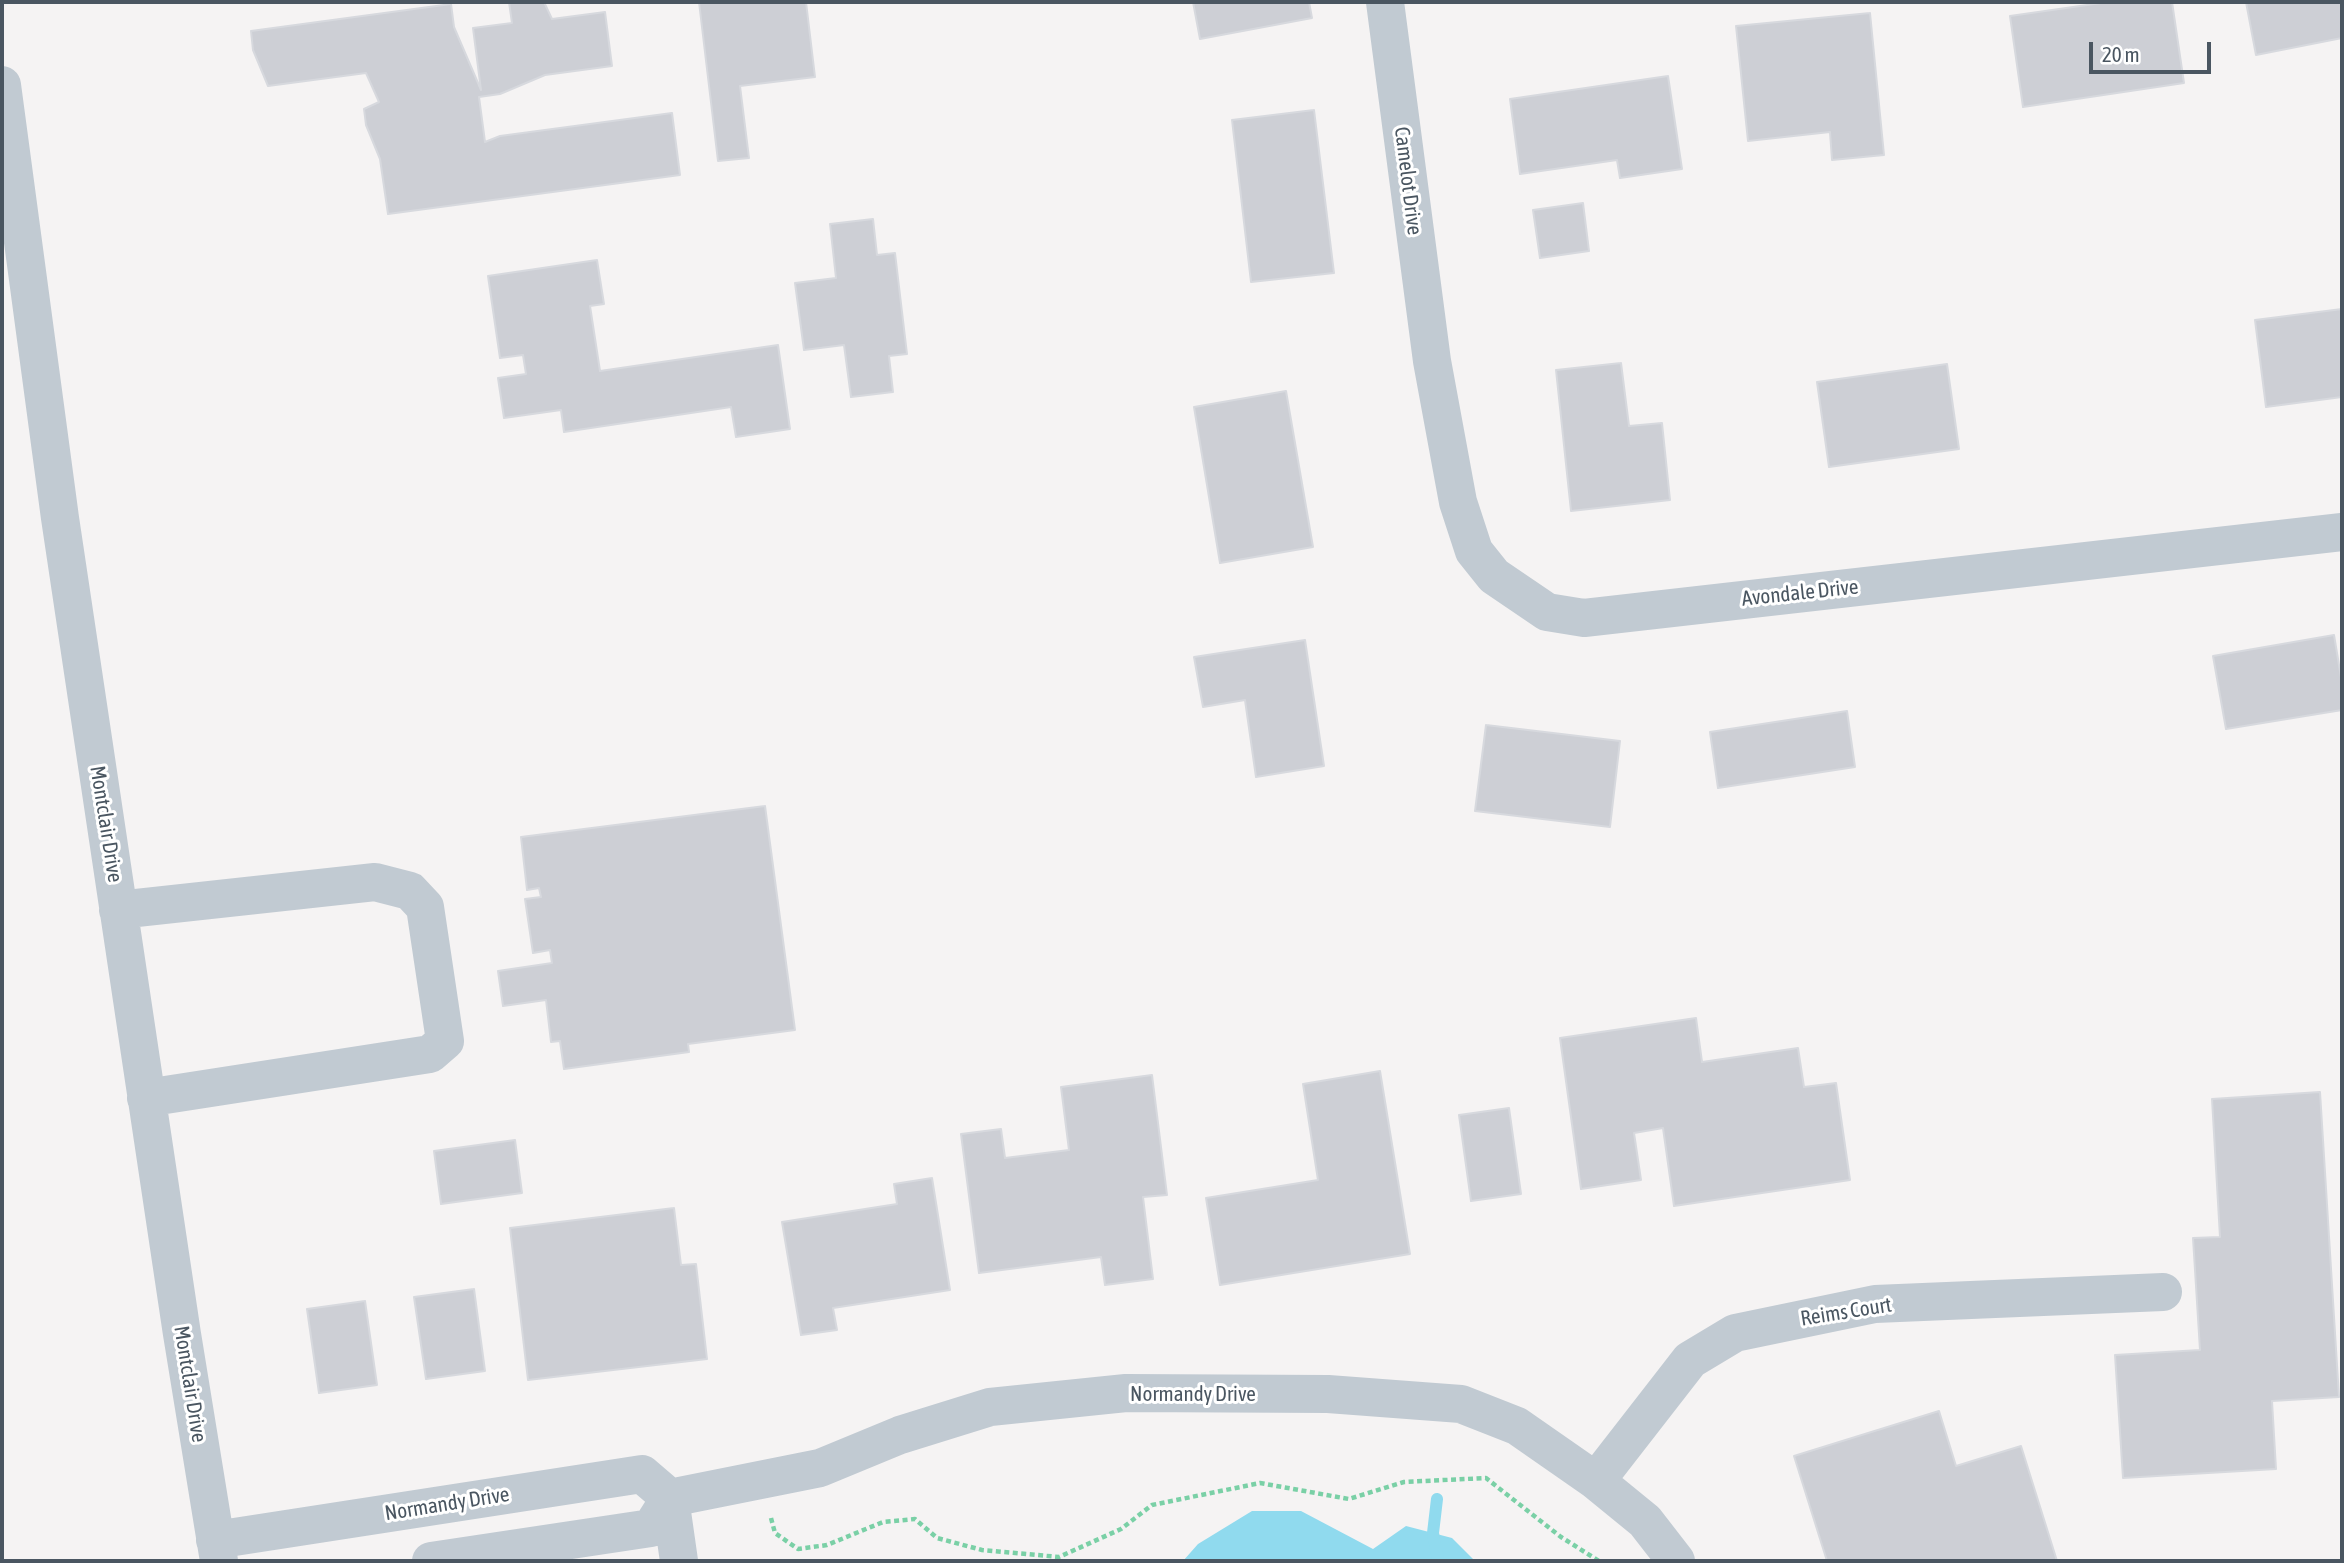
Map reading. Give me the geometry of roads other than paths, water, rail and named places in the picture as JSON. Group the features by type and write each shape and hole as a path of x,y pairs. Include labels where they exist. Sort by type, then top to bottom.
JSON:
{"street":[{"name":"Camelot Drive","path":"1385,2 1432,361"},
{"name":"Montclair Drive","path":"2,85 59,512 217,1551"},
{"name":"Avondale Drive","path":"1432,361 1458,502 1474,551 1494,576 1547,612 1584,618 2342,532"},
{"path":"118,910 375,883 410,891 425,907 443,1027 444,1041 430,1054 146,1098"},
{"name":"Reims Court","path":"1597,1481 1690,1360 1735,1333 1875,1304 2163,1292"},
{"name":"Normandy Drive","path":"431,1561 660,1513 762,1479 820,1468 900,1435 990,1407 1126,1393 1153,1393 1328,1394 1461,1404 1517,1426 1597,1481 1645,1521 1676,1561"},
{"name":"Normandy Drive","path":"217,1551 642,1474 660,1513"},
{"path":"660,1513 679,1561"}],"water":[{"path":"1252,1511 1301,1511 1373,1549 1406,1526 1452,1538 1475,1561 1183,1561 1198,1544"},
{"path":"1548,1559 1551,1561 1475,1561"}],"waterway":[{"path":"1437,1499 1433,1533 1438,1561"}]}
